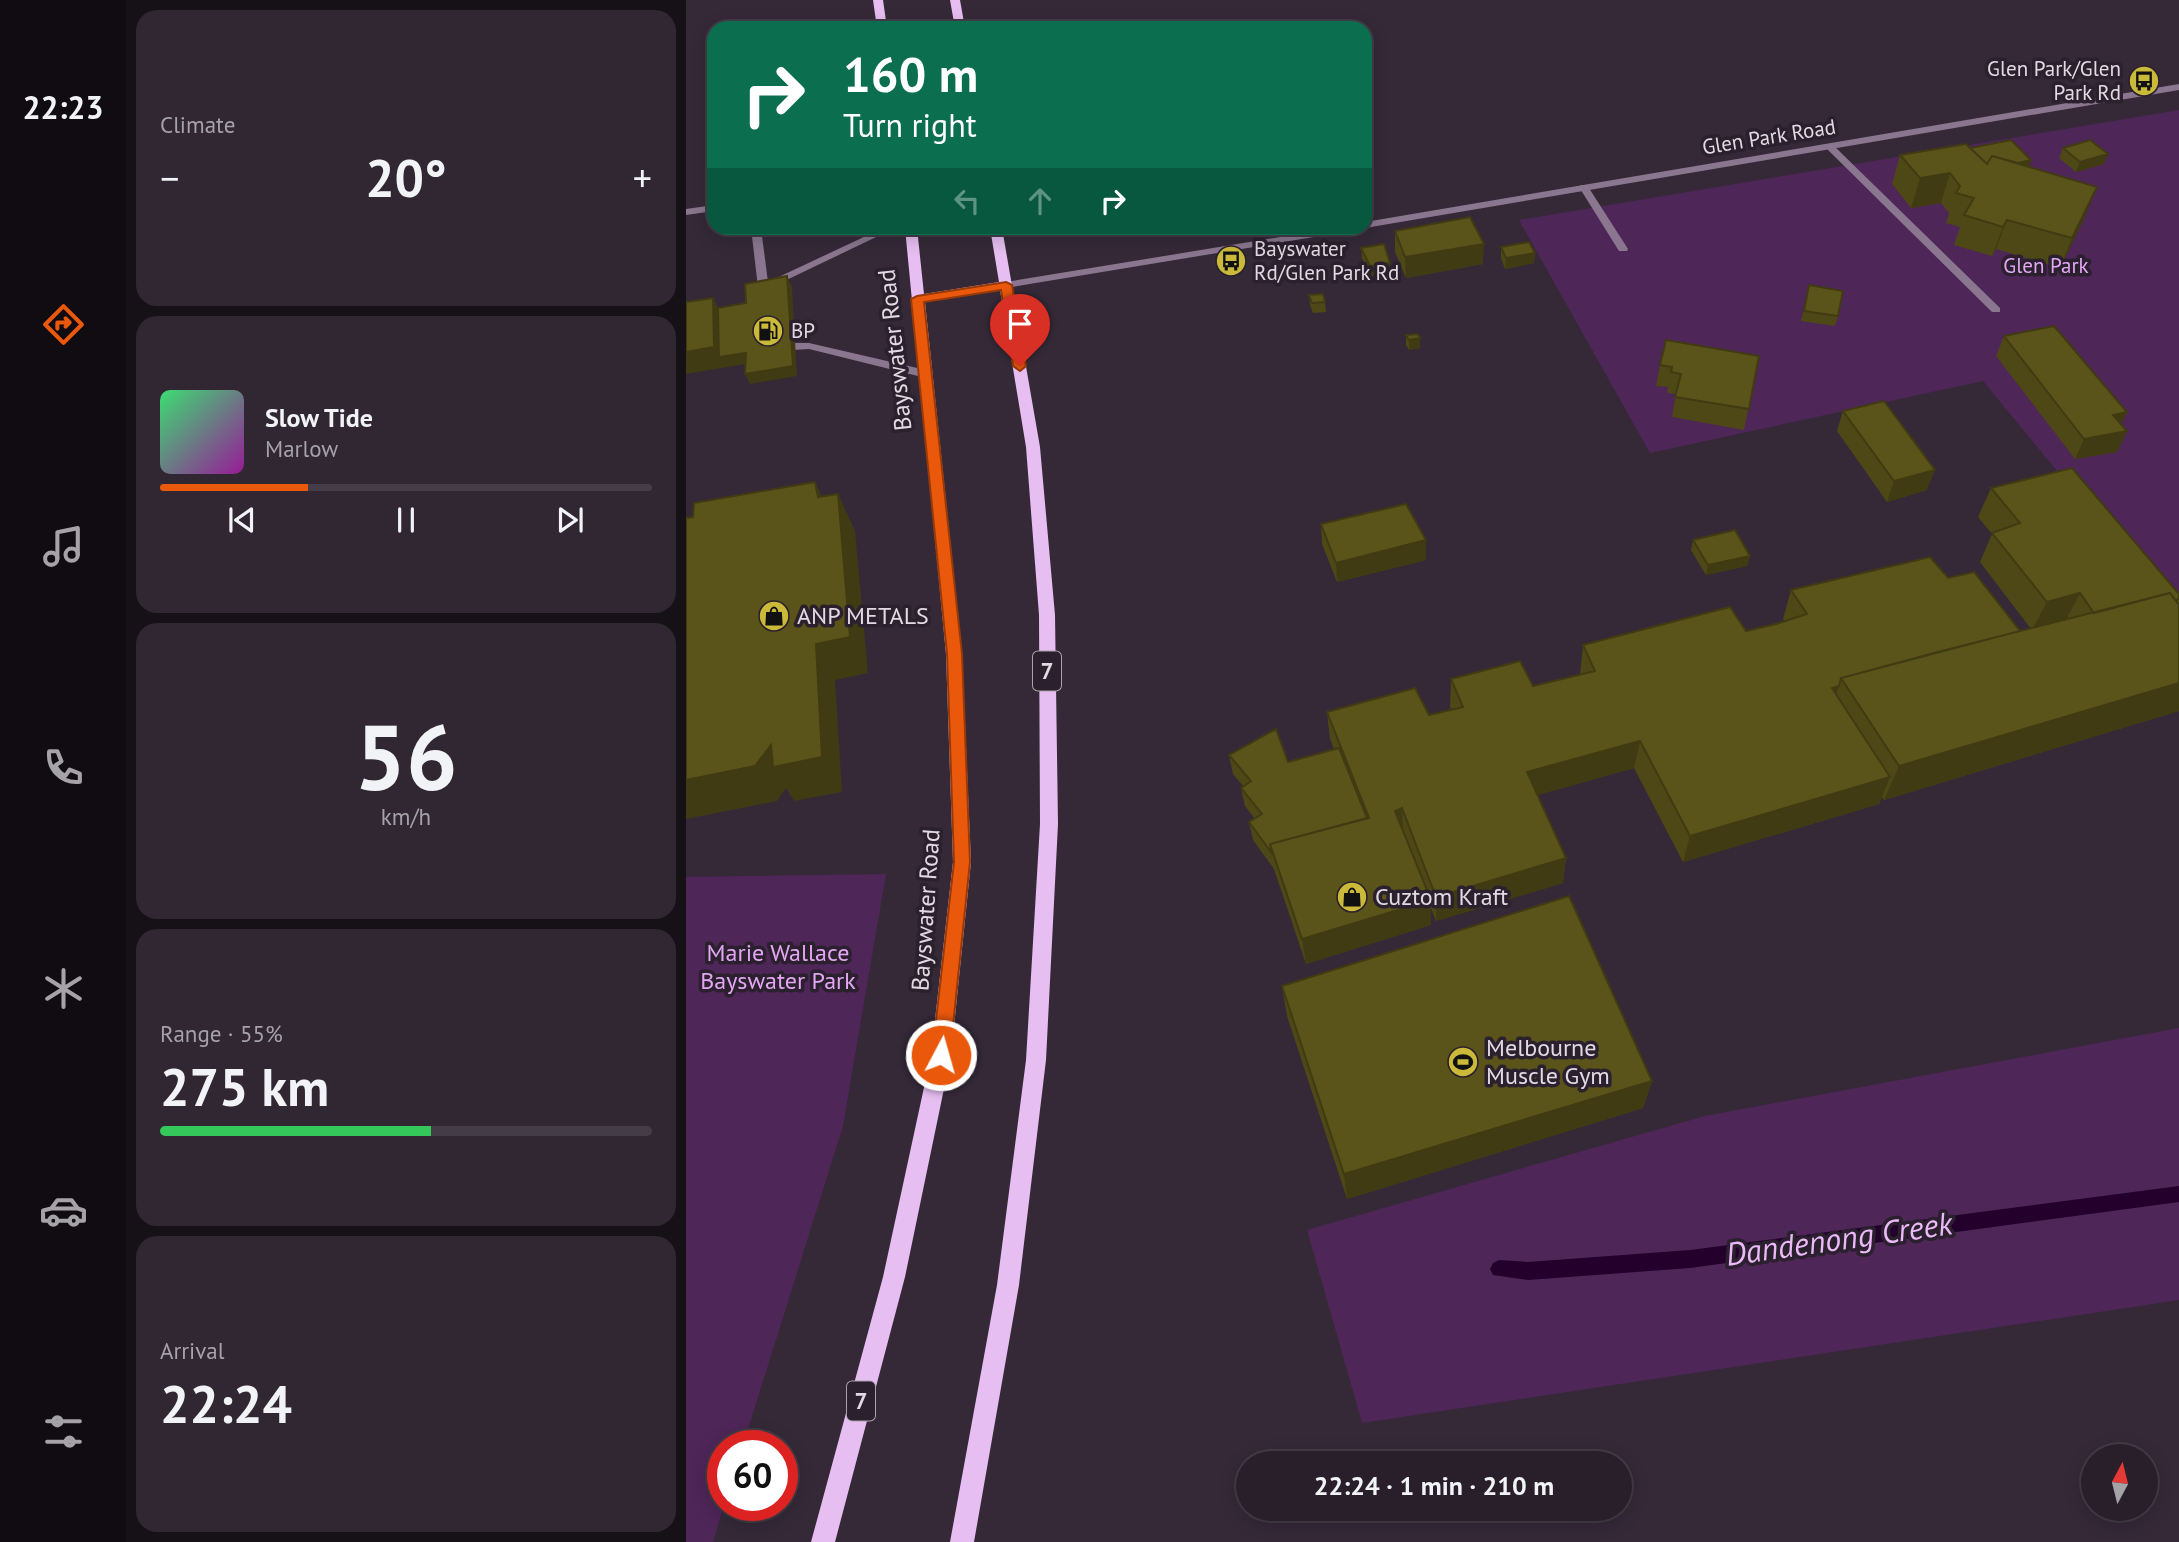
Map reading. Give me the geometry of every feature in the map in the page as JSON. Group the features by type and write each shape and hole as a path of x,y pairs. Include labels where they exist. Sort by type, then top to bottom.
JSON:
{"main road":[{"path":"878,0 881,21"},
{"path":"955,0 959,21"},
{"name":"Bayswater Road","path":"823,1542 897,1259 941,1055 962,862 954,654 912,235"},
{"name":"7","path":"962,1542 1008,1285 1036,1060 1049,824 1047,615 1033,447 997,235"},
{"path":"917,299 1006,285"}],"street":[{"name":"Glen Park Road","path":"1372,224 2179,87"},
{"path":"1829,146 1996,310"},
{"path":"1584,187 1623,249"},
{"path":"686,212 707,209"},
{"path":"757,235 763,293 876,235"},
{"path":"1006,285 1308,235"},
{"path":"766,335 766,348 809,346 926,374"}],"green space":[{"name":"Glen Park","path":"2179,110 2179,619 1983,381 1650,453 1519,220"},
{"name":"Marie Wallace Bayswater Park","path":"886,874 843,1126 748,1430 707,1430 707,1521 719,1521 713,1542 686,1542 686,877"},
{"path":"2179,1028 2179,1300 1362,1423 1307,1230 1705,1116"}],"building":[{"path":"2011,140 2031,160 2018,163 1992,156 1987,164 1970,148"},
{"path":"2090,140 2108,154 2080,162 2063,148"},
{"path":"1966,144 1987,164 1992,156 2097,187 2072,238 2007,220 2003,227 1964,215 1974,198 1956,193 1960,186 1950,173 1920,178 1900,155"},
{"path":"1470,217 1484,244 1405,257 1395,231"},
{"path":"1529,242 1535,253 1506,258 1501,247"},
{"path":"1384,244 1390,263 1370,266 1361,248"},
{"path":"787,276 793,366 745,374 746,353 719,357 718,308 746,303 745,284"},
{"path":"1809,285 1843,291 1838,316 1804,311"},
{"path":"1323,294 1325,302 1312,303 1309,295"},
{"path":"713,298 714,347 686,352 686,302"},
{"path":"2054,326 2127,412 2113,415 2127,431 2084,439 2004,336"},
{"path":"1418,334 1420,338 1409,340 1406,335"},
{"path":"1666,340 1759,356 1749,409 1675,397 1681,374 1671,372 1672,367 1660,365"},
{"path":"1884,401 1935,470 1894,481 1843,411"},
{"path":"2072,468 2179,594 2179,599 2175,600 2170,593 2094,613 2080,593 2047,602 1992,533 2020,523 1991,488"},
{"name":"ANP METALS","path":"815,482 818,497 838,494 850,637 816,644 822,757 773,767 771,745 755,766 686,780 686,518 693,517 694,503"},
{"path":"1406,504 1426,540 1336,563 1321,524"},
{"path":"1735,530 1750,556 1708,565 1693,540"},
{"path":"1930,557 1948,578 1974,572 2020,631 1841,678 1839,686 1832,688 1890,777 1690,836 1640,741 1527,772 1566,858 1436,897 1402,808 1395,811 1431,900 1302,939 1270,844 1369,818 1327,712 1415,688 1429,715 1463,707 1451,679 1520,661 1533,686 1595,671 1583,645 1730,607 1746,631 1776,624 1807,614 1791,590"},
{"path":"2170,593 2179,605 2179,683 1899,766 1841,678 1934,653"},
{"path":"1276,729 1288,762 1339,748 1367,818 1270,844 1271,852 1249,822 1262,814 1241,788 1251,781 1229,755"},
{"name":"Melbourne Muscle Gym","path":"1569,896 1652,1081 1344,1174 1282,986"}],"waterway":[{"name":"Dandenong Creek","path":"1499,1269 1528,1271 1690,1259 2179,1194"}],"place":[{"name":"Glen Park/Glen Park Rd","path":"2144,81"},
{"name":"Bayswater Rd/Glen Park Rd","path":"1231,261"},
{"name":"BP","path":"768,331"},
{"name":"ANP METALS","path":"774,616"},
{"name":"Cuztom Kraft","path":"1352,897"},
{"name":"Melbourne Muscle Gym","path":"1463,1062"}],"route":[{"path":"941,1055 962,862 954,654 917,299 1006,285 1020,366"}]}
